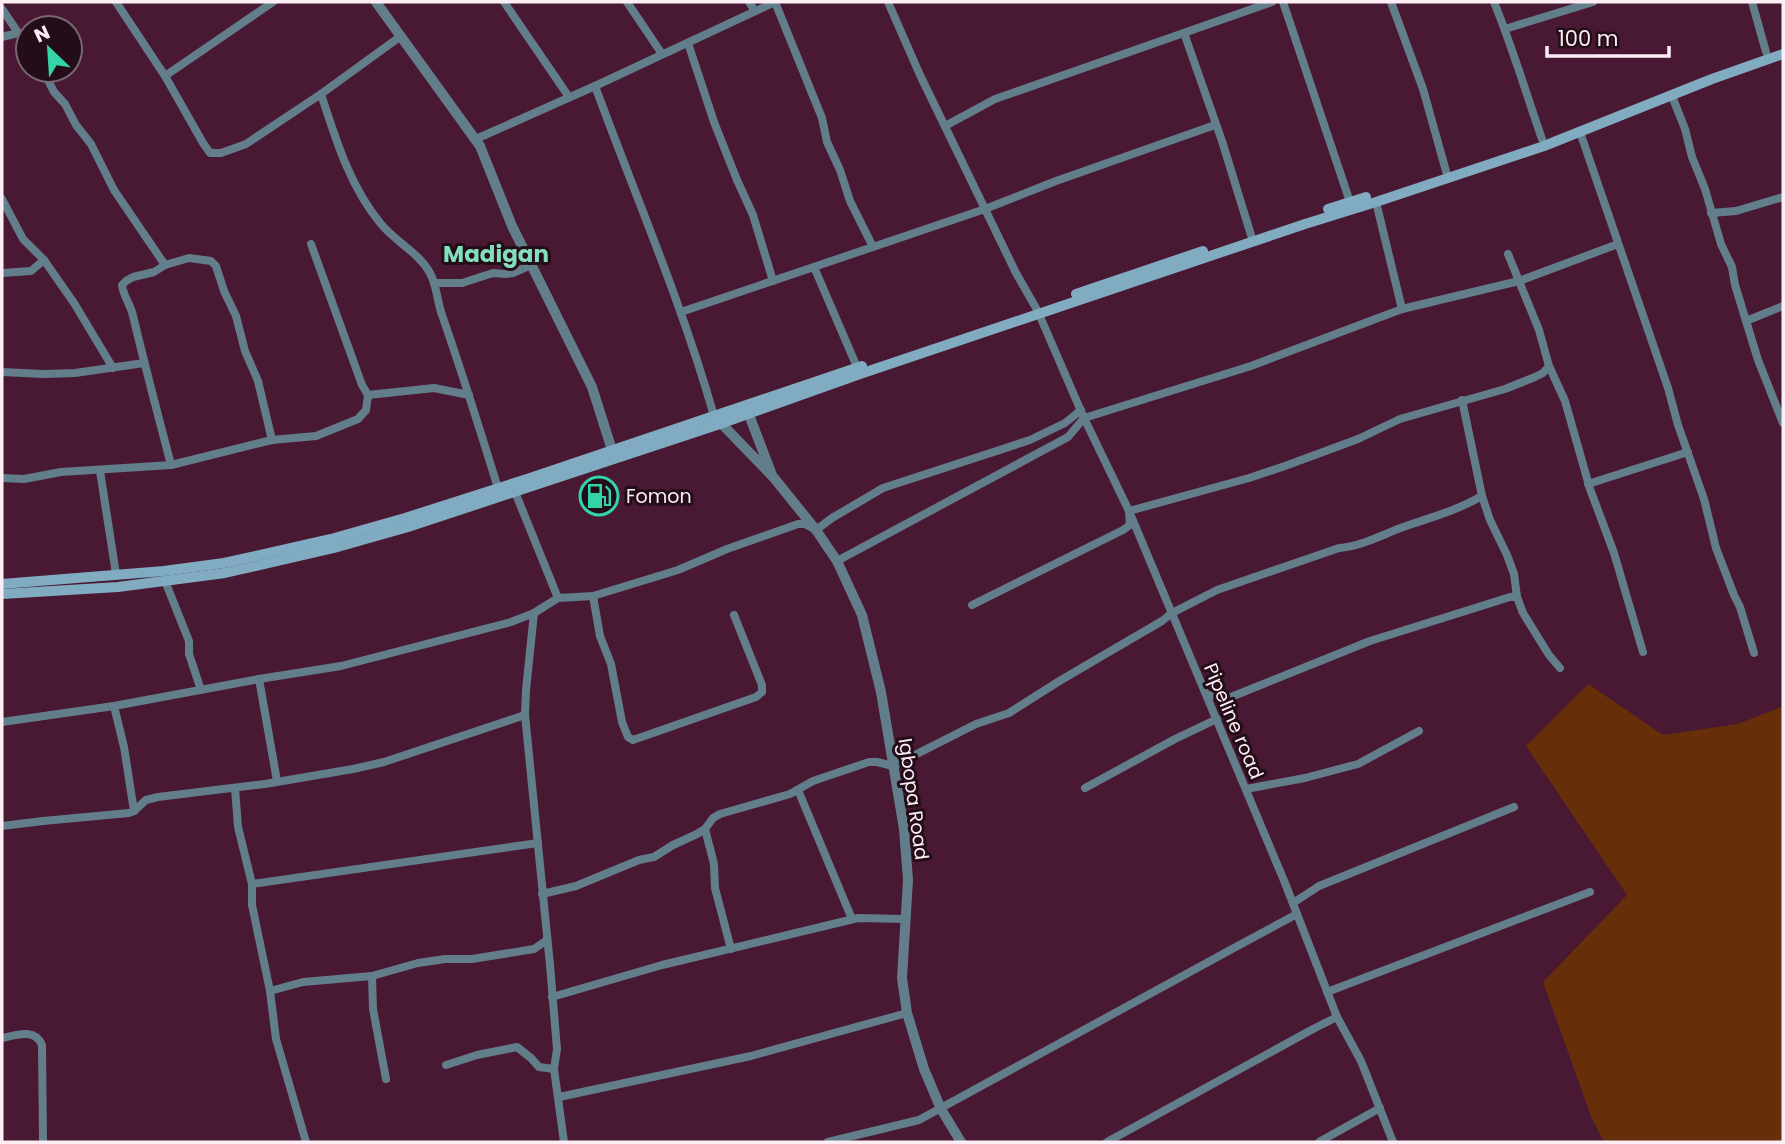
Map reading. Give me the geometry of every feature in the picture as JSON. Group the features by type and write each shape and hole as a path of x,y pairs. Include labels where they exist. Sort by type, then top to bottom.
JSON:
{"main road":[{"path":"746,409 872,370 1251,235 1542,139 1783,46"},
{"path":"2,594 118,587 225,572 334,548 408,527 515,492 857,367 1377,202 1544,146 1712,79 1783,54"},
{"path":"2,584 164,571 224,563 331,539 405,518 612,450 717,420"}],"street":[{"path":"116,2 165,76 210,153 231,150 246,144 401,36"},
{"path":"165,76 273,2"},
{"path":"376,2 475,139 485,157 507,216 592,387 612,450"},
{"path":"504,2 569,97"},
{"path":"626,2 662,54"},
{"path":"749,2 755,11"},
{"path":"475,139 775,2 821,118 827,142 850,201 873,247"},
{"name":"Pipeline road","path":"888,2 920,75 1037,311 1129,511 1293,903 1337,1017 1361,1061 1394,1142"},
{"path":"945,126 995,99 1272,2"},
{"path":"1283,2 1350,202"},
{"path":"1391,2 1423,89 1446,171"},
{"path":"1494,2 1542,139"},
{"path":"1505,29 1593,2"},
{"path":"1752,2 1766,52"},
{"path":"2,9 14,27"},
{"path":"1184,33 1251,235"},
{"path":"688,43 715,122 753,215 773,281"},
{"path":"50,84 91,144 114,190 165,265"},
{"path":"595,86 681,312 717,420 774,478"},
{"path":"321,94 342,159 366,204 383,226 424,264 434,283 439,307 498,488"},
{"path":"1672,96 1724,253 1732,267 1758,360 1780,404 1783,422"},
{"path":"681,312 985,209 1215,125"},
{"path":"1580,132 1704,499 1716,548 1740,607 1754,653"},
{"path":"1711,213 1736,211 1783,197"},
{"path":"2,199 23,239 44,260 74,303 113,368"},
{"path":"1377,202 1402,309"},
{"path":"2,478 24,479 61,472 171,465 272,440 316,436 359,419 366,411 369,395 362,385 311,244"},
{"path":"2,722 114,706 341,666 511,622 534,613 558,598 593,596 678,570 727,548 798,523 816,530 831,518 883,488 1030,440 1083,414 1251,366 1402,309 1519,281 1618,244"},
{"path":"1508,254 1539,330 1549,366 1565,401 1588,484 1618,564 1643,652"},
{"path":"171,465 132,308 122,285 165,265 189,258 211,261 216,266 258,381 272,440"},
{"path":"2,273 32,271 44,260"},
{"path":"434,283 462,283 493,272 513,273 531,265"},
{"path":"814,267 857,367"},
{"path":"1746,321 1783,306"},
{"path":"2,372 75,373 144,363"},
{"path":"972,605 1123,530 1130,525 1129,511 1273,470 1358,439 1400,419 1535,377 1549,366"},
{"path":"369,395 434,388 469,395"},
{"path":"1462,400 1482,496 1514,574 1517,597 1523,613 1560,668"},
{"path":"746,409 774,478"},
{"path":"837,561 1068,438 1083,414"},
{"path":"1588,484 1688,452"},
{"path":"100,471 116,574"},
{"name":"Igbopa Road","path":"774,478 837,561 862,615 881,692 905,841 908,880 902,978 907,1013 924,1069 941,1109 961,1142"},
{"path":"515,492 558,598"},
{"path":"542,894 576,886 639,860 654,857 705,829 713,818 720,814 790,794 813,781 869,762 877,761 893,766 976,724 1009,713 1172,613 1217,590 1339,548 1368,542 1454,510 1482,496"},
{"path":"165,580 188,641 189,654 201,690"},
{"path":"593,596 600,636 611,664 622,722 628,737 633,740 756,697 762,692 762,685 734,615"},
{"path":"1207,695 1231,697 1370,641 1517,597"},
{"path":"534,613 525,715 557,1049 554,1069 564,1142"},
{"path":"259,679 277,781"},
{"path":"114,706 124,747 134,811"},
{"path":"2,826 124,814 134,811 146,800 158,797 353,769 384,762 525,715"},
{"path":"1085,788 1217,719"},
{"path":"1246,789 1305,778 1357,764 1419,731"},
{"path":"235,788 239,836 252,884 252,905 270,991 278,1049 306,1142"},
{"path":"798,790 852,919"},
{"path":"1293,903 1319,886 1514,807"},
{"path":"705,829 714,864 715,888 731,949"},
{"path":"252,884 538,843"},
{"path":"1327,992 1590,892"},
{"path":"828,1142 919,1120 1297,914"},
{"path":"552,997 662,965 852,919 905,919"},
{"path":"270,991 303,982 372,976 418,963 472,959 534,949 547,940"},
{"path":"372,976 373,1009 386,1079"},
{"path":"559,1097 751,1056 907,1013"},
{"path":"1107,1142 1337,1017"},
{"path":"2,1038 32,1034 39,1037 42,1045 43,1142"},
{"path":"446,1065 517,1047 539,1066 554,1069"},
{"path":"1319,1142 1380,1108"}],"shaded area":[{"path":"1588,684 1663,735 1738,724 1783,706 1783,1142 1604,1142 1592,1119 1543,982 1627,895 1526,746"}],"place":[{"name":"Fomon","path":"599,496"}],"district":[{"name":"Madigan","path":"496,254"}]}
